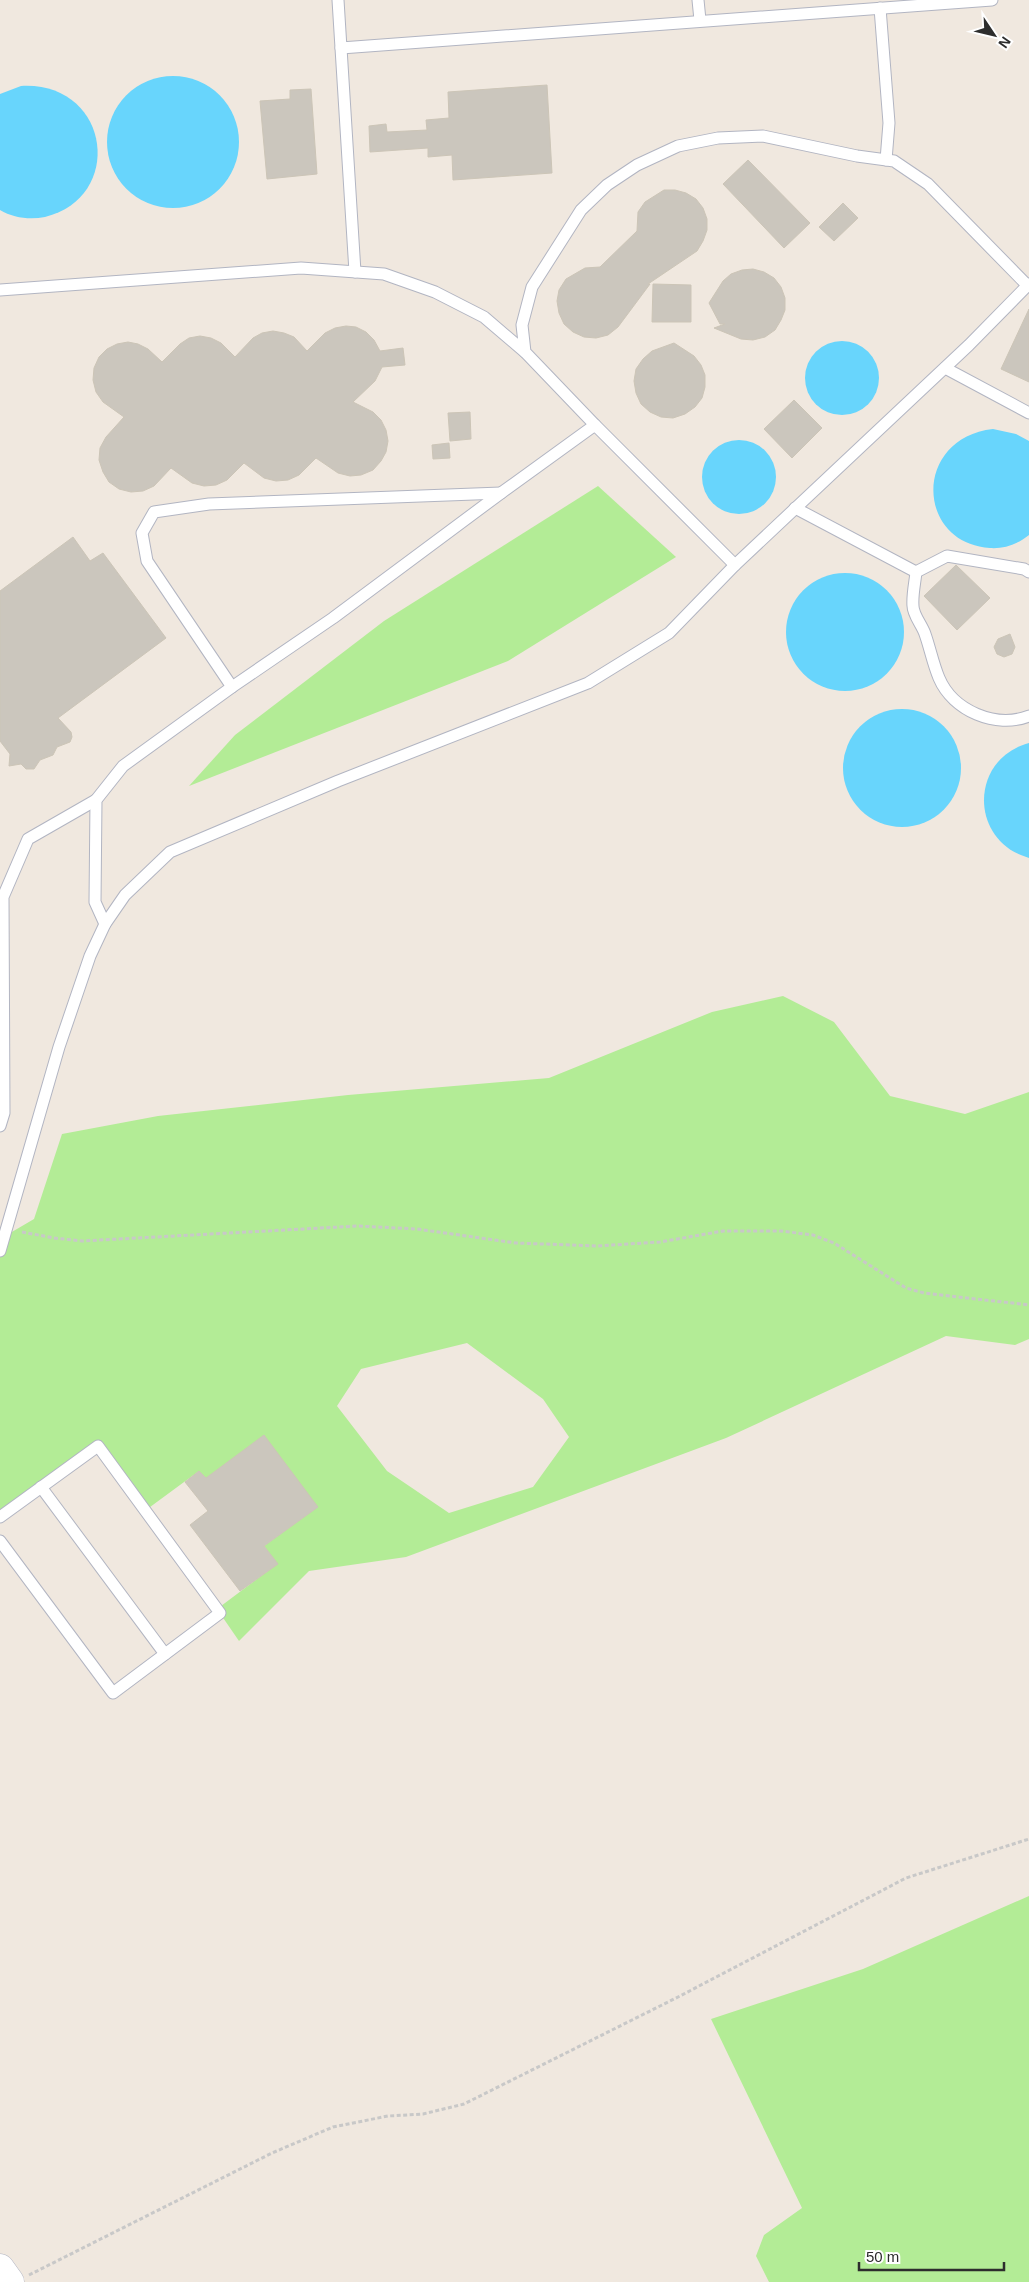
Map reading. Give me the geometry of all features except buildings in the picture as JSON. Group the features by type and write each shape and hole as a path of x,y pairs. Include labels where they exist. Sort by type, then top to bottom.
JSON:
{"lane":[{"path":"338,0 355,272"},
{"path":"698,0 700,20"},
{"path":"340,48 992,0"},
{"path":"880,8 889,123 886,160"},
{"path":"0,1251 59,1047 90,956 105,924 125,895 170,852 338,781 588,684 670,633 735,565 945,368 1028,284 928,184 894,161 857,156 763,136 718,138 678,146 637,165 607,186 581,210 555,248 532,287 522,325 525,352"},
{"path":"0,290 301,268 384,274 435,292 484,317 525,352 595,426 735,565"},
{"path":"945,368 1029,413"},
{"path":"0,1126 4,1113 4,897 28,839 96,800 123,766 232,687 333,618 500,492 595,426"},
{"path":"232,687 147,561 142,533 154,512 209,504 500,492"},
{"path":"795,508 916,572"},
{"path":"916,572 947,556 1027,568"},
{"path":"916,572 912,608 924,631 939,679 953,699 973,713 996,720 1021,720 1029,716"},
{"path":"96,800 95,902 105,924"},
{"path":"0,1517 98,1446 220,1613 113,1693 0,1541"},
{"path":"41,1487 165,1654"}],"path":[{"path":"7,1227 31,1234 82,1241 358,1226 417,1229 516,1242 597,1246 660,1242 723,1231 781,1231 814,1235 834,1243 906,1288 924,1293 1029,1305"},
{"path":"11,2276 272,2153 333,2127 388,2116 423,2114 464,2104 678,1997 906,1878 1029,1838"}],"green space":[{"path":"598,486 676,557 508,661 189,786 235,735 384,621"},
{"path":"783,996 834,1022 890,1096 965,1114 1029,1092 1029,1339 1015,1345 946,1336 726,1438 406,1557 309,1571 239,1641 217,1609 277,1564 264,1546 317,1507 206,1478 199,1471 146,1510 99,1447 0,1517 0,1251 5,1236 34,1219 62,1134 158,1116 348,1095 549,1078 712,1012","holes":["467,1343 543,1399 569,1437 533,1487 449,1513 387,1471 337,1406 361,1369"]},
{"path":"1029,1896 1029,2282 769,2282 756,2256 764,2235 802,2208 711,2019 863,1969"}],"water":[{"path":"173,76 186,77 198,81 220,95 234,117 238,129 238,155 234,167 220,189 198,203 186,207 173,208 160,207 148,203 126,189 112,167 108,155 107,142 108,129 112,117 126,95 148,81 160,77"},
{"path":"21,86 51,89 74,102 89,120 97,142 96,165 88,187 71,205 45,217 22,218 0,210 0,94"},
{"path":"835,341 849,341 863,347 873,357 879,371 879,385 873,399 863,409 849,415 835,415 821,409 811,399 805,385 805,371 811,357 821,347"},
{"path":"993,429 1016,434 1029,441 1029,535 1020,541 1000,548 990,548 965,542 948,529 937,511 933,490 937,469 948,451 967,436"},
{"path":"732,440 746,440 760,446 770,456 776,470 776,484 770,498 760,508 746,514 732,514 718,508 708,498 702,484 702,470 708,456 718,446"},
{"path":"845,573 868,577 887,590 900,609 904,632 900,655 887,674 868,687 845,691 822,687 803,674 790,655 786,632 790,609 803,590 822,577"},
{"path":"902,709 925,713 944,726 957,745 961,768 957,791 944,810 925,823 902,827 879,823 860,810 847,791 843,768 847,745 860,726 879,713"},
{"path":"1029,743 1029,858 1009,849 995,835 987,818 984,800 987,782 995,765 1009,752"}]}
